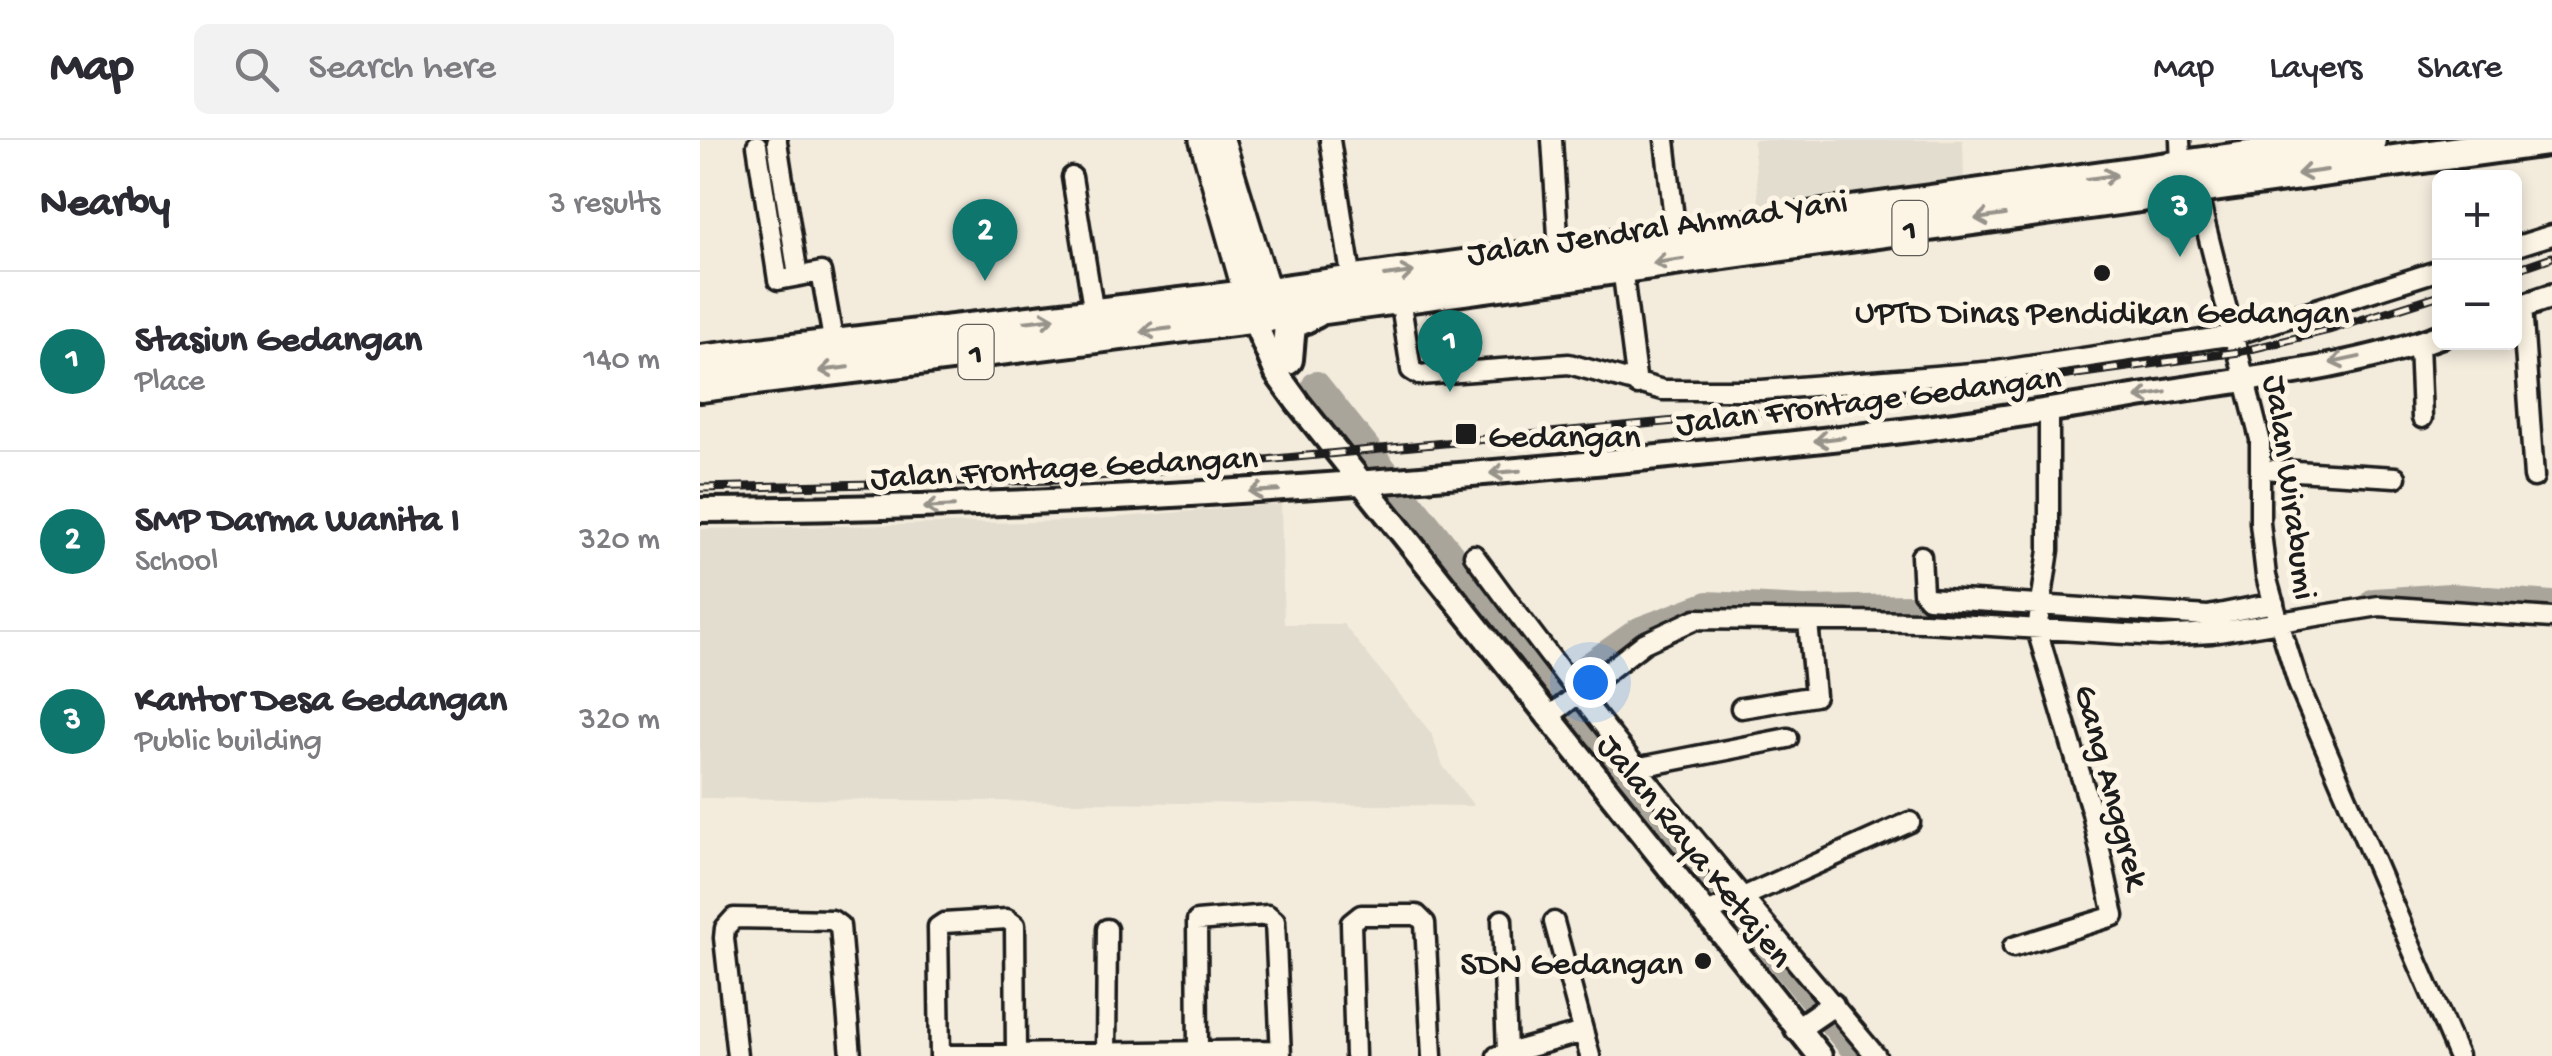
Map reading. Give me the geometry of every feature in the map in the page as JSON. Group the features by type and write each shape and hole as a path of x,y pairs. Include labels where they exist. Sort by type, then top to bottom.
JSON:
{"highway":[{"name":"Jalan Jendral Ahmad Yani","path":"1260,305 1327,308 1622,268 2185,165 2547,140"},
{"name":"Jalan Jendral Ahmad Yani","path":"1260,305 1352,281 2356,141"},
{"name":"1","path":"700,361 1094,314 1260,305"},
{"name":"1","path":"700,386 1260,305"},
{"path":"1286,359 1290,324 1327,308"}],"main road":[{"path":"1203,140 1260,305"},
{"path":"1221,140 1260,305"}],"street":[{"path":"1330,140 1352,281"},
{"path":"1552,140 1559,252"},
{"path":"1665,140 1676,236"},
{"path":"777,142 798,276"},
{"path":"757,145 778,280 821,272 834,345"},
{"name":"Jalan Wirabumi","path":"2185,165 2260,440 2260,523 2277,614 2299,686 2458,1056"},
{"path":"1072,177 1094,314"},
{"path":"2522,244 2552,235"},
{"path":"1622,268 1637,385"},
{"path":"1400,298 1414,373 1569,364 1663,390 1762,390 1924,379 2234,336 2432,273"},
{"path":"2522,307 2552,296"},
{"name":"Jalan Raya Ketajen","path":"1260,305 1286,359 1298,403"},
{"name":"Jalan Raya Ketajen","path":"1260,305 1277,374 1298,403 1380,483 1550,715 1820,1056"},
{"path":"2422,418 2429,340"},
{"name":"Jalan Frontage Gedangan","path":"700,510 896,509 1380,483 1725,452 2049,414 2247,381 2429,340"},
{"path":"2522,350 2534,477"},
{"path":"2039,617 2049,550 2049,414"},
{"path":"2261,469 2396,477"},
{"path":"1474,556 1575,694 1640,767 1737,899 1876,1056"},
{"path":"1921,556 1923,592 1928,598 2039,617 2189,635 2277,614"},
{"path":"1550,715 1644,643 1696,619 1924,622 2277,614 2379,606 2552,618"},
{"name":"Gang Anggrek","path":"2014,947 2114,916 2092,813 2039,617"},
{"path":"1741,708 1815,696 1808,622"},
{"path":"1640,767 1788,738"},
{"path":"1708,912 1910,822"},
{"path":"1016,1054 1015,925 1007,919 944,923 938,927 941,1056 1280,1053 1275,921 1268,914 1197,921 1198,1051"},
{"path":"1356,1056 1351,923 1362,914 1417,915 1425,924 1432,1056"},
{"path":"737,1056 724,938 724,928 734,918 832,920 840,926 851,1056"},
{"path":"1502,920 1502,1054 1583,1032"},
{"path":"1554,922 1590,1056"},
{"path":"1106,1054 1107,929"},
{"path":"1800,1027 1830,1006"}],"shaded area":[{"path":"1753,140 1963,140 1964,179 1759,204"},
{"path":"1281,504 1284,624 1343,624 1431,733 1443,766 1474,806 700,798 700,529 1072,521"}],"waterway":[{"path":"1316,385 1558,690 1860,1056"},
{"path":"2374,602 2450,597 2552,605"},
{"path":"1571,679 1641,630 1708,605 1804,610 1912,608 2180,626 2228,624"}],"railway":[{"path":"2522,267 2552,257"},
{"path":"700,488 1055,480 1854,404 2239,352 2329,330 2432,298"}],"place":[{"name":"Kantor Desa Gedangan","path":"2180,257"},
{"name":"UPTD Dinas Pendidikan Gedangan","path":"2102,273"},
{"name":"SMP Darma Wanita I","path":"985,281"},
{"name":"Stasiun Gedangan","path":"1450,392"},
{"name":"Gedangan","path":"1466,434"},
{"name":"SDN Gedangan","path":"1703,961"}]}
